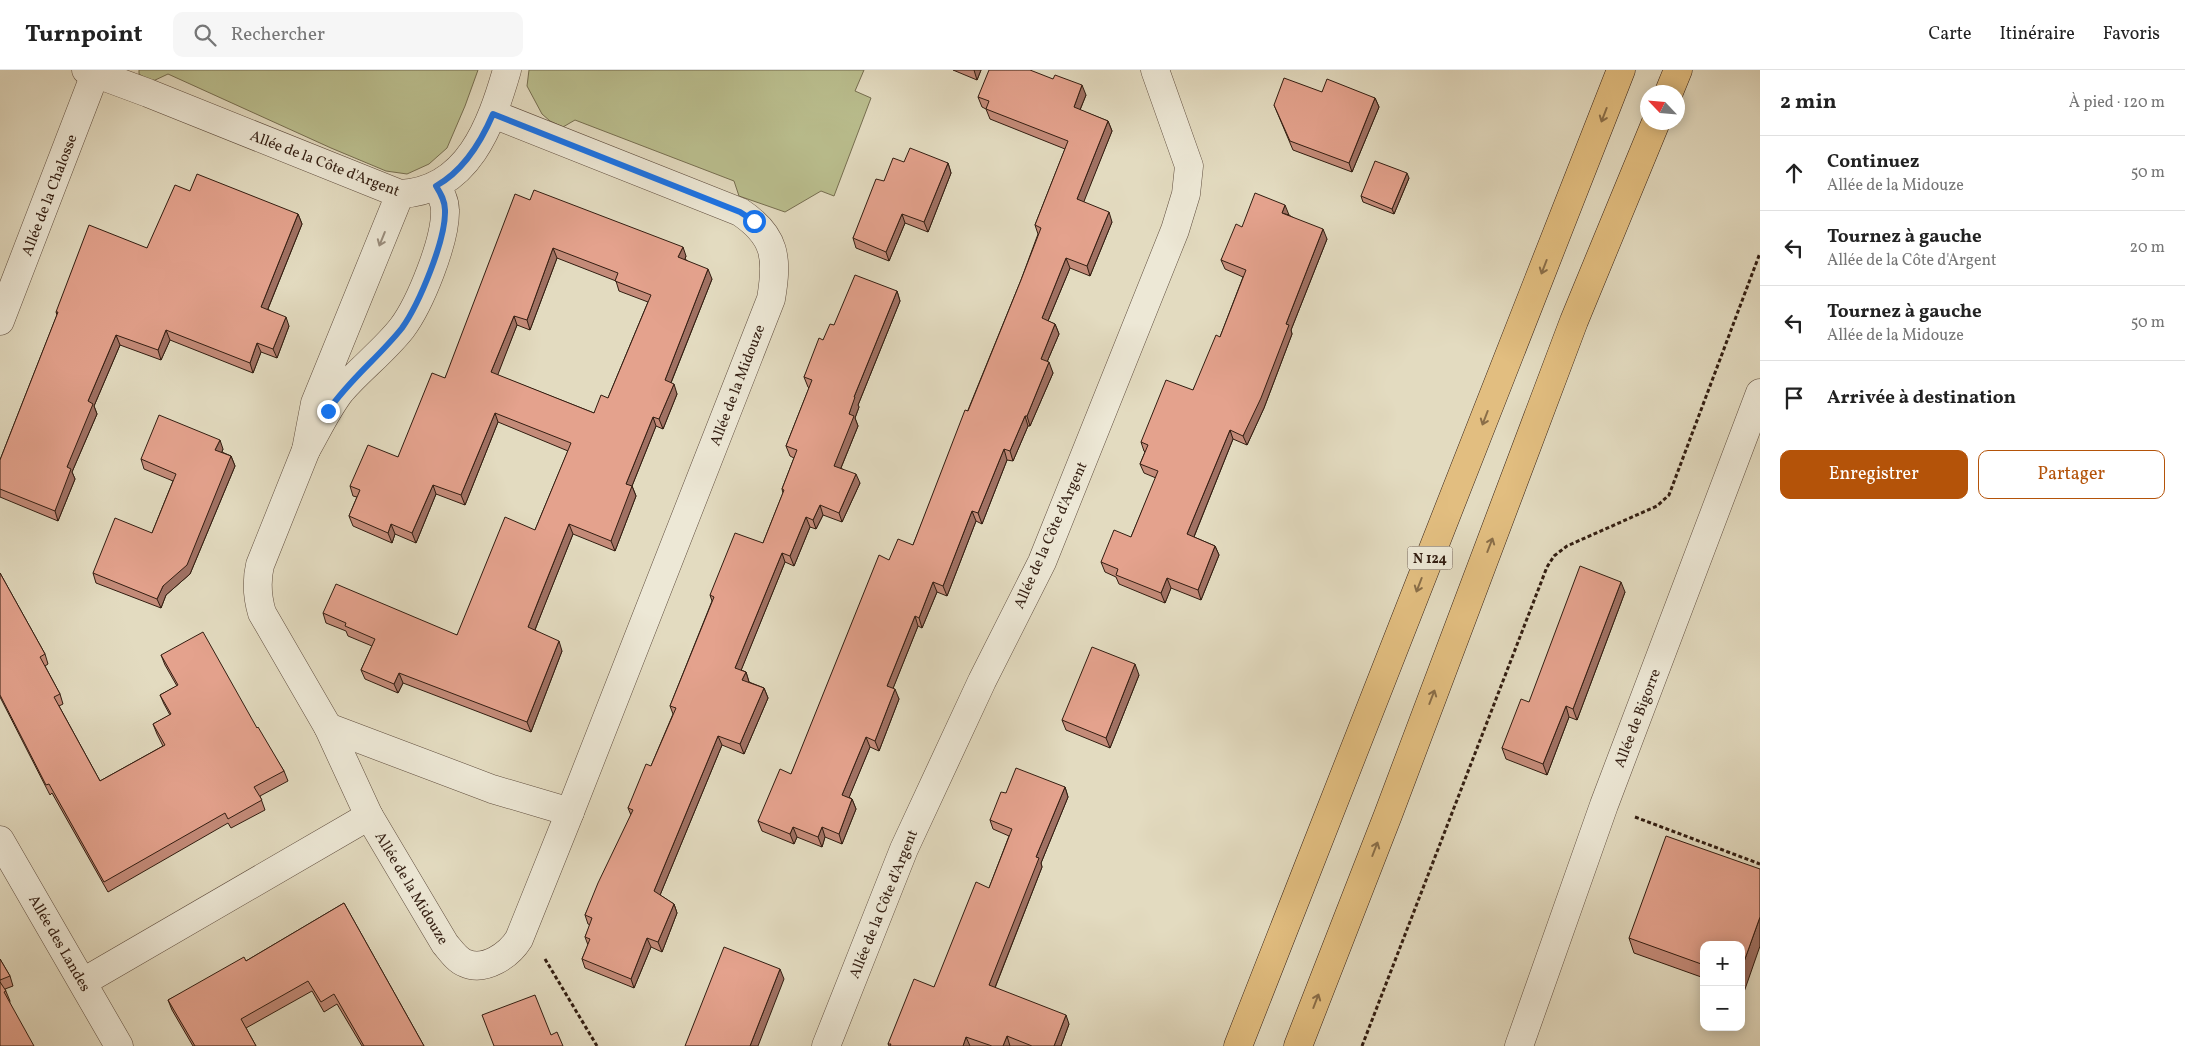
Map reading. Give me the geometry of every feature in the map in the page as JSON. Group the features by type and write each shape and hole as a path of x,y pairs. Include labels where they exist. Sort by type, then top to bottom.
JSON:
{"highway":[{"name":"N 124","path":"1238,1046 1621,70"},
{"path":"1672,85 1678,70"},
{"path":"1298,1046 1388,815 1574,321 1653,130"}],"street":[{"name":"Allée de la Côte d'Argent","path":"94,71 400,194 412,194 436,186 458,171 486,131 507,70"},
{"name":"Allée de la Côte d'Argent","path":"826,1046 904,848 982,681 1042,562 1175,230 1186,194 1189,166 1155,70"},
{"name":"Allée de la Chalosse","path":"0,321 94,71"},
{"name":"Allée de la Midouze","path":"436,186 443,197 446,209 444,232 420,293 402,327 341,392 306,450 266,546 256,582 262,613 328,726 369,816 445,944 464,963 474,966 486,964 503,957 519,939 771,299 774,263 772,249 764,232 754,221 740,212 493,114"},
{"name":"Allée de la Midouze","path":"306,450 315,403 400,194"},
{"name":"Allée de Bigorre","path":"1518,1046 1604,805 1760,393"},
{"path":"328,726 492,789 570,812"},
{"name":"Allée de la Midouze","path":"83,982 369,816"},
{"name":"Allée des Landes","path":"0,840 119,1046"}],"path":[{"path":"1362,1046 1547,567 1554,556 1566,546 1656,506 1669,495 1760,252"},
{"path":"1604,805 1760,864"},
{"path":"519,939 544,956 597,1046"}],"green space":[{"path":"139,70 478,70 447,148 429,164 407,174 386,171 331,148 168,74 151,82 139,74"},
{"path":"529,70 864,70 855,91 871,98 834,196 821,191 785,212 739,196 734,181 575,120 563,127 550,121 542,114 527,86"}],"building":[{"path":"989,70 1030,70 1053,79 1055,75 1082,85 1074,107 1108,121 1077,199 1109,212 1087,266 1066,258 1042,318 1055,324 1041,359 1049,362 1027,416 1025,416 1010,451 1004,449 978,513 972,511 943,586 933,582 919,618 915,616 887,686 895,689 875,741 866,737 842,795 852,799 839,834 822,827 818,837 793,827 790,834 758,821 780,769 791,774 879,555 889,560 898,539 913,545 965,410 968,411 1041,228 1035,225 1068,141 986,109 989,101 978,97"},
{"path":"1284,78 1322,92 1327,79 1375,98 1349,163 1290,141 1274,105"},
{"path":"910,148 948,163 924,222 902,214 886,252 853,238 876,179 884,181 893,158 904,162"},
{"path":"1375,161 1407,173 1392,209 1361,196"},
{"path":"197,174 298,214 261,307 286,317 273,349 257,343 250,363 166,330 158,350 116,335 88,401 93,404 67,467 71,469 55,511 0,489 0,460 58,312 56,312 89,225 147,248 175,185 190,191"},
{"path":"534,190 683,247 678,257 708,269 665,380 674,384 659,419 653,417 626,484 632,486 611,541 569,524 541,594 528,627 559,641 527,722 399,673 394,684 361,670 375,639 345,626 346,623 323,613 336,584 457,635 505,517 535,530 571,443 495,413 461,495 433,485 412,533 391,524 388,533 349,516 360,490 350,486 368,445 398,457 432,373 445,378 515,194 530,200","holes":["553,248 618,273 615,281 651,295 608,398 601,395 594,413 491,372 514,316 527,320"]},
{"path":"1255,193 1285,205 1282,213 1323,229 1286,324 1289,325 1261,398 1243,436 1230,430 1187,534 1215,546 1198,590 1167,578 1161,593 1116,575 1118,569 1101,562 1114,530 1131,537 1158,471 1140,464 1148,445 1141,442 1166,380 1193,390 1216,335 1220,337 1246,270 1221,260 1236,224 1242,227"},
{"path":"855,275 897,291 854,397 849,414 854,416 834,466 856,474 839,513 820,505 813,520 806,517 790,556 782,553 735,668 746,672 742,680 764,688 740,744 718,736 654,891 674,904 658,942 647,938 631,979 582,959 590,939 585,937 592,918 585,915 633,810 628,808 646,764 651,766 676,708 670,706 714,597 710,595 735,533 763,543 784,490 782,489 797,450 786,446 812,380 804,377 819,338 823,340 830,324 834,325"},
{"path":"159,415 220,440 215,450 231,456 187,565 163,586 157,599 93,573 115,518 152,533 176,474 141,459"},
{"path":"1580,566 1621,582 1573,709 1566,706 1543,764 1502,748 1521,699 1529,702"},
{"path":"0,573 45,654 40,657 60,694 54,697 100,781 165,745 153,724 171,714 160,695 178,685 161,655 203,632 257,728 284,771 254,787 262,800 228,819 225,813 104,882 49,784 46,785 0,695"},
{"path":"1092,647 1135,664 1106,738 1062,720"},
{"path":"1016,768 1065,787 1036,857 1039,858 989,985 1066,1015 1054,1046 1032,1046 1007,1036 1003,1046 992,1046 966,1037 963,1046 890,1046 891,1044 888,1044 914,979 934,987 976,882 989,888 1012,829 990,820 1001,792 1006,793"},
{"path":"1666,836 1760,869 1760,917 1745,959 1745,941 1700,941 1700,964 1629,938"},
{"path":"344,903 424,1046 364,1046 334,994 321,1002 308,981 241,1019 256,1046 195,1046 168,1000 244,957 246,961"},
{"path":"724,947 780,969 750,1046 685,1046"},
{"path":"0,959 10,976 0,980"},
{"path":"0,982 6,991 4,992 34,1046 0,1046"},
{"path":"535,995 551,1035 557,1032 563,1046 494,1046 482,1015"}],"route":[{"path":"328,411 341,392 402,327 412,310 444,232 446,209 443,197 436,186 446,181 458,171 486,131 493,114 740,212 754,221"}]}
